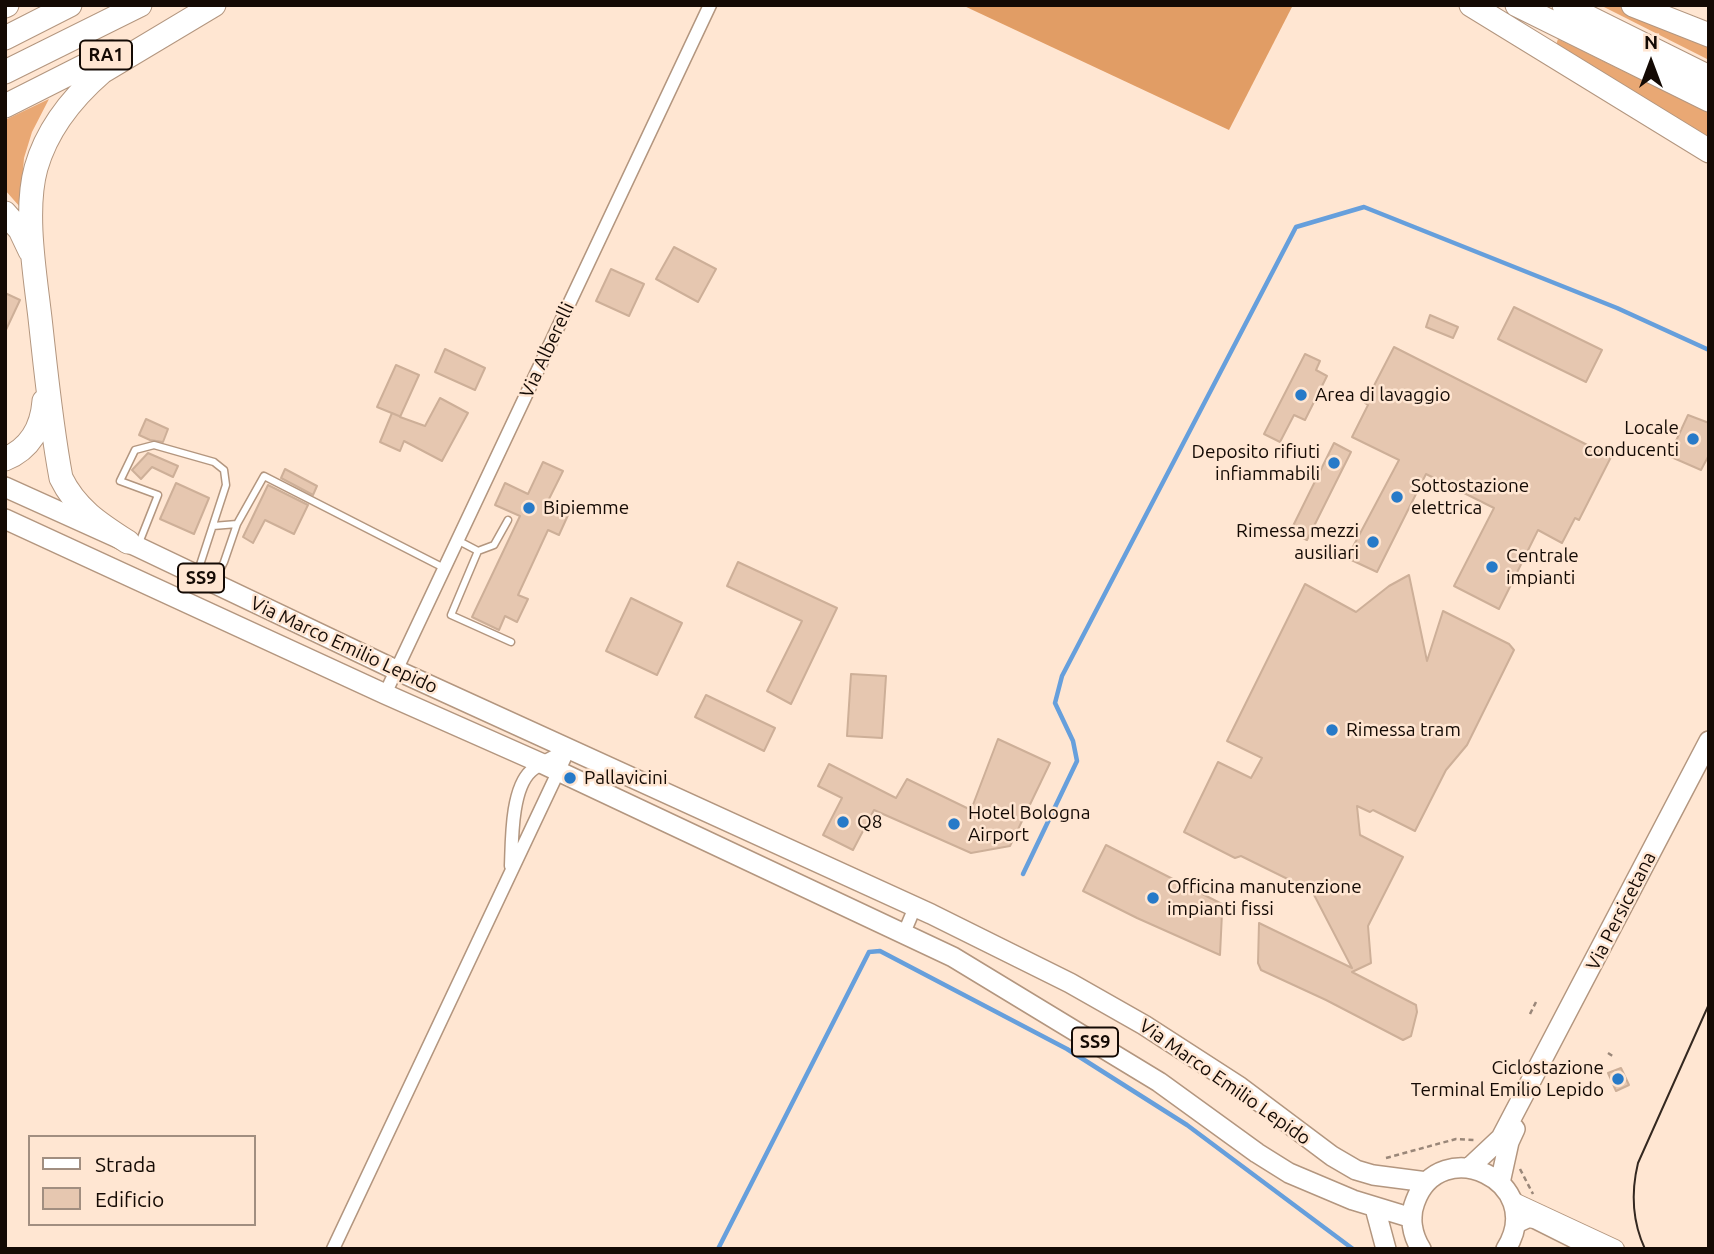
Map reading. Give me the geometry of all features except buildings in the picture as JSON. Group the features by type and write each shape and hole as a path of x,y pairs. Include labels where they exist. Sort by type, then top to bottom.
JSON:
{"highway":[{"path":"5,38 70,5"},
{"path":"5,72 140,5"},
{"name":"RA1","path":"5,106 207,5"},
{"path":"133,545 80,509 61,478 33,258 32,202 35,171 48,138 65,110 102,72 214,5"},
{"path":"1471,5 1709,151"},
{"path":"1517,5 1709,100"},
{"path":"1564,5 1709,77"},
{"path":"1633,5 1709,35"},
{"path":"5,213 20,230 33,258"},
{"path":"5,459 24,447 35,435 43,408 46,370"}],"main road":[{"name":"Via Marco Emilio Lepido","path":"5,487 396,670 915,907 1070,983 1144,1025 1229,1080 1332,1156 1356,1170 1427,1182"},
{"name":"Via Marco Emilio Lepido","path":"5,519 550,767 958,959 1159,1082 1289,1173 1375,1208 1412,1218"},
{"name":"Via Persicetana","path":"1469,1168 1502,1138 1709,741"},
{"name":"Via Persicetana","path":"1500,1183 1509,1142 1532,1082"},
{"path":"1421,1249 1414,1236 1412,1218 1416,1197 1427,1182 1441,1172 1469,1168 1482,1171 1500,1183 1514,1202 1615,1249"},
{"path":"1507,1248 1514,1228 1514,1202"},
{"path":"1375,1208 1386,1249"}],"street":[{"name":"Via Alberelli","path":"385,694 710,5"},
{"path":"333,1249 511,873 550,767 569,749"},
{"path":"511,873 513,827 519,792 530,772 550,767"},
{"path":"904,933 915,907"},
{"path":"1514,1228 1529,1221 1534,1222 1588,1249"}],"lane":[{"path":"133,545 158,495 120,481 135,450 154,445 214,462 224,470 226,485 213,526 205,579"},
{"path":"205,579 224,562 237,524 264,476 444,568"},
{"path":"508,520 494,545 478,551 451,615 511,642"},
{"path":"213,526 237,524"},
{"path":"457,540 478,551"}],"path":[{"path":"1530,1014 1536,1002"},
{"path":"1608,1053 1614,1057"},
{"path":"1384,1159 1436,1143 1456,1139 1476,1140"},
{"path":"1519,1168 1533,1195 1535,1211"}],"shaded area":[{"path":"962,5 1293,5 1229,130"},
{"path":"1600,5 1621,5 1709,39 1709,60"},
{"path":"1558,39 1709,113 1709,139 1556,45"},
{"path":"49,99 32,132 24,158 20,207 5,190 5,120"}],"waterway":[{"path":"1023,874 1077,761 1073,741 1055,703 1062,676 1296,227 1364,207 1617,308 1709,350"},
{"path":"718,1249 869,952 880,951 1067,1049 1187,1125 1353,1249"}],"tram line":[{"path":"1645,1249 1637,1228 1634,1206 1638,1163 1709,1004"}],"place":[{"name":"Area di lavaggio","path":"1301,395"},
{"name":"Locale conducenti","path":"1693,439"},
{"name":"Deposito rifiuti infiammabili","path":"1334,463"},
{"name":"Sottostazione elettrica","path":"1397,497"},
{"name":"Bipiemme","path":"529,508"},
{"name":"Rimessa mezzi ausiliari","path":"1373,542"},
{"name":"Centrale impianti","path":"1492,567"},
{"name":"Rimessa tram","path":"1332,730"},
{"name":"Pallavicini","path":"570,778"},
{"name":"Q8","path":"843,822"},
{"name":"Hotel Bologna Airport","path":"954,824"},
{"name":"Officina manutenzione impianti fissi","path":"1153,898"},
{"name":"Ciclostazione Terminal Emilio Lepido","path":"1618,1079"}]}
